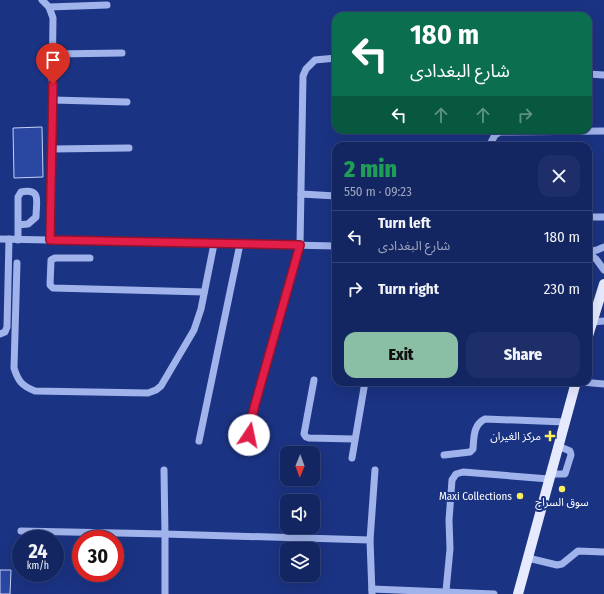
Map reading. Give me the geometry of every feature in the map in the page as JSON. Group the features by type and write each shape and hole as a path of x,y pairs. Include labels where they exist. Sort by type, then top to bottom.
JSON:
{"main road":[{"path":"592,322 604,284"},
{"path":"518,594 549,476 575,386"}],"street":[{"path":"42,0 49,7 53,18 54,54 50,240"},
{"path":"49,7 107,5"},
{"path":"54,54 122,53"},
{"path":"246,449 254,408 300,245 303,76 306,69 315,60 332,58"},
{"path":"592,74 604,75"},
{"path":"52,100 127,102"},
{"path":"592,131 604,131"},
{"path":"52,149 129,148"},
{"path":"18,225 28,224 36,217 36,196 34,192 21,192 18,197 18,225 18,240"},
{"path":"301,194 332,196"},
{"path":"592,217 604,217"},
{"path":"0,239 332,246"},
{"path":"0,334 5,332 7,327 8,240"},
{"path":"17,263 14,368 16,377 22,384 35,391 148,393 161,386 194,330 214,244"},
{"path":"199,441 240,244"},
{"path":"592,252 604,247"},
{"path":"592,256 604,270"},
{"path":"90,258 55,258 51,260 50,285 53,288 204,292"},
{"path":"592,322 604,321"},
{"path":"314,380 304,434 306,437 354,439"},
{"path":"592,383 604,384"},
{"path":"352,458 354,439 364,386"},
{"path":"444,455 470,452 473,449 475,427 479,421 485,419 565,422"},
{"path":"446,591 450,549 449,520 452,480 456,474 463,472 549,476 565,474 571,455 570,451 558,446"},
{"path":"164,470 165,594"},
{"path":"375,470 370,540 372,592 446,591 494,594"},
{"path":"64,532 370,540"},
{"path":"528,558 557,565 564,563 578,551 604,552"}],"building":[{"path":"42,127 43,177 14,178 13,128"},
{"path":"0,570 11,570 10,594 0,594"}],"place":[{"name":"مركز الغيران","path":"550,436"},
{"name":"سوق السراج","path":"562,489"},
{"name":"Maxi Collections","path":"520,496"}],"route":[{"path":"53,84 50,240 300,245 254,408 249,435"}]}
